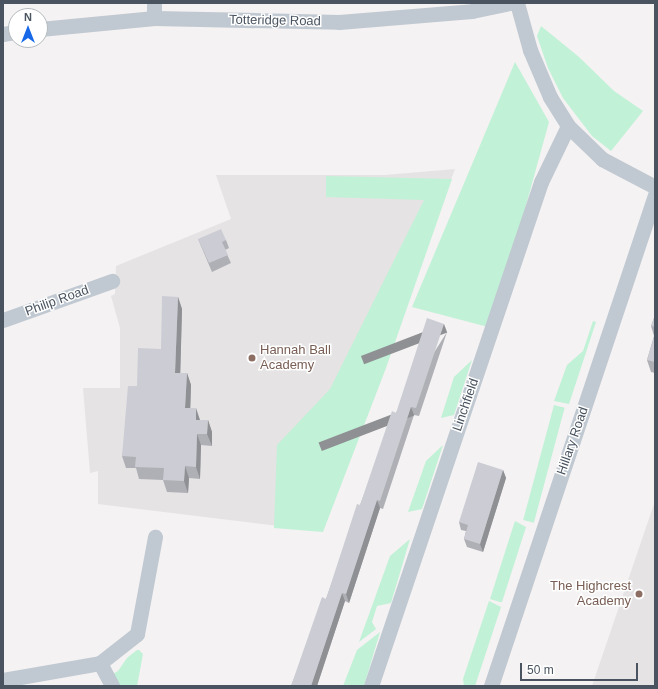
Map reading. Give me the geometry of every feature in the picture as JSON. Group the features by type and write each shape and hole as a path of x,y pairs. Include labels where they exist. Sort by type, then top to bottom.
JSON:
{"street":[{"path":"154,3 154,18"},
{"name":"Totteridge Road","path":"48,28 154,18 339,22 472,11 510,3"},
{"path":"517,3 530,50 550,97 568,126 602,159 655,187"},
{"name":"Linchfield","path":"371,686 541,182 568,126"},
{"name":"Hillary Road","path":"491,686 655,195"},
{"name":"Philip Road","path":"3,320 112,281"},
{"path":"3,680 100,663 137,634 155,537"},
{"path":"100,663 112,686"}],"shaded area":[{"name":"Hannah Ball Academy","path":"455,169 320,531 98,504 98,471 90,473 83,388 120,388 120,328 111,296 115,294 116,266 231,219 216,175 385,175"},
{"name":"The Highcrest Academy","path":"655,501 655,686 592,686"}],"green space":[{"path":"541,26 579,57 614,91 643,111 611,151 592,136 563,98 548,68 537,36"},
{"path":"515,62 549,122 492,328 412,307"},
{"path":"326,176 452,179 386,368 323,532 274,528 277,445 330,389 424,200 326,197"},
{"path":"593,321 596,322 569,404 554,401 567,365 583,351"},
{"path":"472,360 454,415 441,418 454,377"},
{"path":"554,405 565,408 534,523 523,520"},
{"path":"443,445 422,509 408,512 426,461"},
{"path":"515,521 526,527 502,602 500,602 490,599"},
{"path":"410,539 391,603 377,606 372,622 376,629 359,642 390,556"},
{"path":"489,601 501,607 475,686 464,686 463,679"},
{"path":"380,632 364,686 343,686 357,650"},
{"path":"137,650 143,654 137,686 117,686 109,676 118,671 127,658"}],"building":[{"path":"221,229 226,240 222,242 228,255 209,263 198,239"},
{"path":"162,296 178,297 175,373 187,373 185,408 196,408 196,420 208,420 207,434 197,434 196,467 185,466 184,481 163,480 164,468 135,467 136,457 122,456 128,386 137,386 138,348 161,349"},
{"path":"655,315 655,327 651,326"},
{"path":"427,318 444,324 416,408 411,407 380,501 377,500 346,594 342,593 311,686 291,686 322,597 326,599 357,504 360,505 392,411 396,413"},
{"path":"655,334 655,362 647,360"},
{"path":"478,462 503,470 480,544 464,539 468,525 459,522"}],"place":[{"name":"Hannah Ball Academy","path":"252,358"},
{"name":"The Highcrest Academy","path":"639,594"}]}
